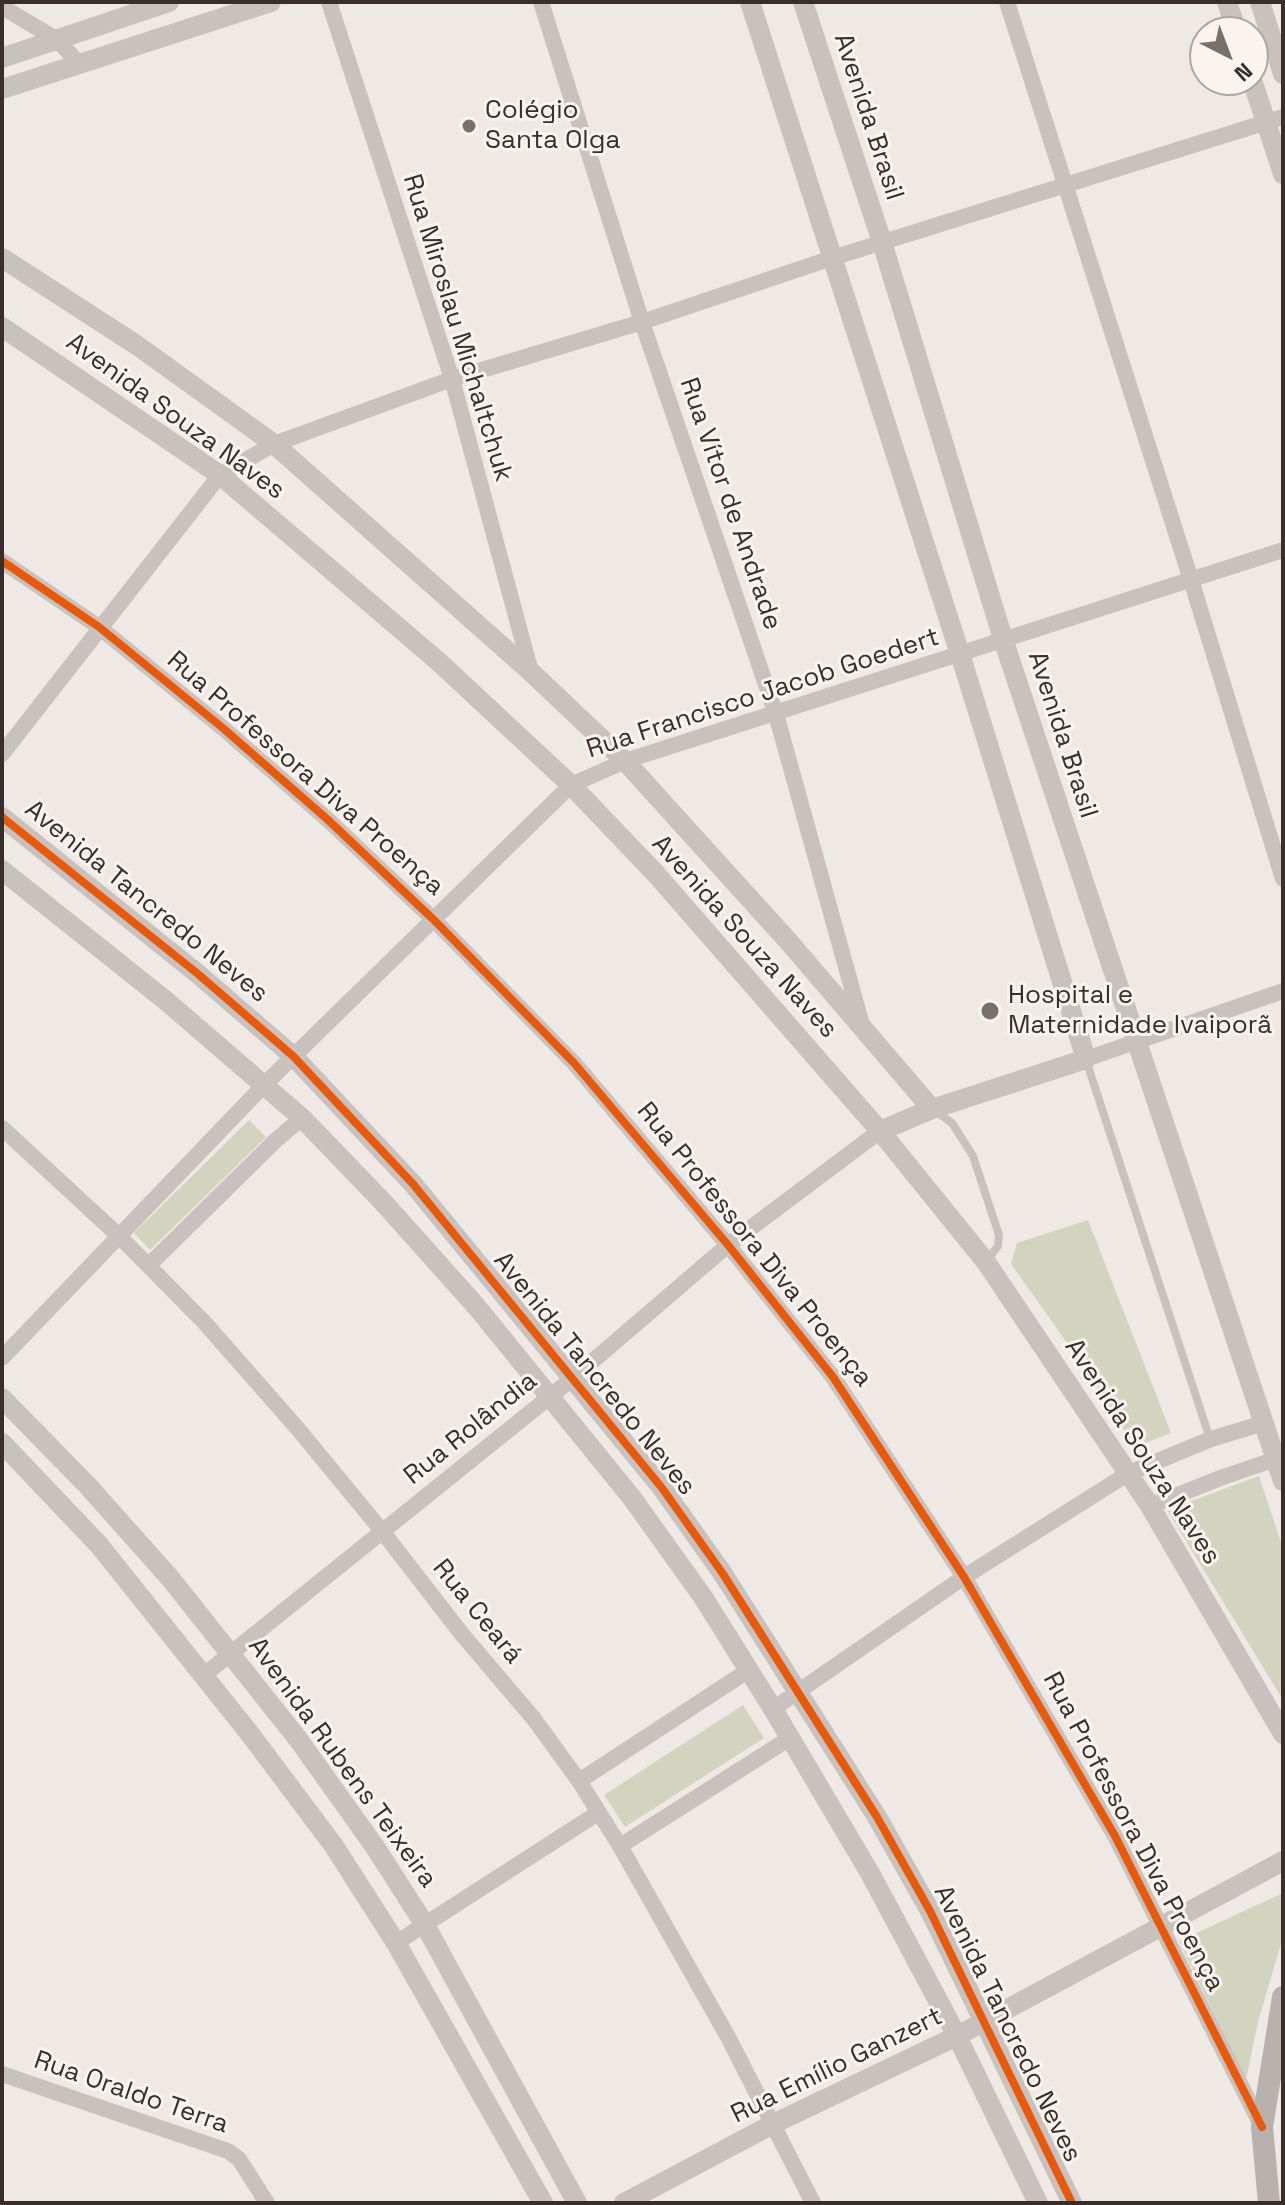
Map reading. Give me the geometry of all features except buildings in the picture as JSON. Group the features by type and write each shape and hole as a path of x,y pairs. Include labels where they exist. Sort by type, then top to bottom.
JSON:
{"main road":[{"path":"1269,2203 1262,2127 1283,1997"}],"street":[{"path":"2,58 169,2"},
{"path":"2,89 271,2"},
{"name":"Rua Miroslau Michaltchuk","path":"329,2 452,379 531,672"},
{"name":"Rua Vítor de Andrade","path":"541,2 642,322 776,714 862,1025"},
{"path":"750,2 960,654 1086,1059"},
{"name":"Avenida Brasil","path":"803,2 882,242 1003,639 1136,1041 1273,1420 1276,1459 1283,1481"},
{"path":"1007,2 1283,879"},
{"path":"1260,2 1283,74"},
{"path":"2,7 56,39 80,64"},
{"path":"1261,96 1274,119 1283,174"},
{"path":"2,754 220,475 274,444 452,379 642,322 832,258 1274,119"},
{"name":"Avenida Souza Naves","path":"2,258 138,346 274,444 531,672 625,761 862,1025 932,1109"},
{"name":"Avenida Souza Naves","path":"2,327 220,475 439,662 571,785 656,874 880,1131 986,1262 1150,1506 1283,1734"},
{"name":"Rua Francisco Jacob Goedert","path":"2,1358 265,1084 571,785 625,761 1283,550"},
{"name":"Rua Professora Diva Proença","path":"2,561 99,627 224,729 327,819 434,920 574,1063 728,1245 833,1377 964,1577 1115,1836 1262,2127"},
{"name":"Avenida Tancredo Neves","path":"2,817 198,974 293,1056 413,1184 662,1488 723,1574 877,1817 930,1911 1072,2203"},
{"name":"Avenida Tancredo Neves","path":"2,870 67,919 302,1118 383,1202 551,1396 650,1522 749,1670 871,1875 957,2036 1038,2203"},
{"path":"880,1131 932,1109 1283,991"},
{"path":"149,1265 302,1118"},
{"name":"Rua Ceará","path":"2,1128 119,1236 204,1322 298,1429 534,1719 579,1781 620,1846 728,2037 813,2203"},
{"name":"Rua Rolândia","path":"204,1675 573,1378 728,1245 880,1131"},
{"name":"Avenida Rubens Teixeira","path":"2,1398 88,1486 170,1578 231,1652 341,1799 425,1925 577,2203"},
{"path":"773,1709 964,1577 1129,1473 1211,1439 1273,1420"},
{"path":"2,1443 99,1545 204,1675 334,1846 396,1943 543,2203"},
{"path":"1150,1506 1276,1459"},
{"path":"579,1781 749,1670"},
{"path":"620,1846 790,1738"},
{"path":"396,1943 598,1813"},
{"name":"Rua Emílio Ganzert","path":"624,2203 773,2124 984,2022 1283,1861"},
{"name":"Rua Oraldo Terra","path":"2,2074 228,2151 239,2159 267,2203"}],"lane":[{"path":"1086,1059 1211,1439"},
{"path":"932,1109 952,1123 973,1156 999,1235 998,1246 986,1262"}],"green space":[{"path":"249,1120 266,1137 150,1250 134,1233"},
{"path":"1088,1220 1171,1433 1135,1447 1075,1354 1011,1264 1017,1243"},
{"path":"1259,1476 1283,1548 1283,1700 1167,1510"},
{"path":"743,1705 764,1738 625,1827 604,1795"},
{"path":"1283,1893 1283,1937 1258,2022 1246,2080 1179,1941"}],"cycle path":[{"path":"2,561 99,627 224,729 327,819 434,920 574,1063 728,1245 833,1377 964,1577 1115,1836 1262,2127"},
{"path":"2,817 198,974 293,1056 413,1184 662,1488 723,1574 877,1817 930,1911 1072,2203"}],"place":[{"name":"Colégio Santa Olga","path":"469,126"},
{"name":"Hospital e Maternidade Ivaiporã","path":"990,1011"}]}
